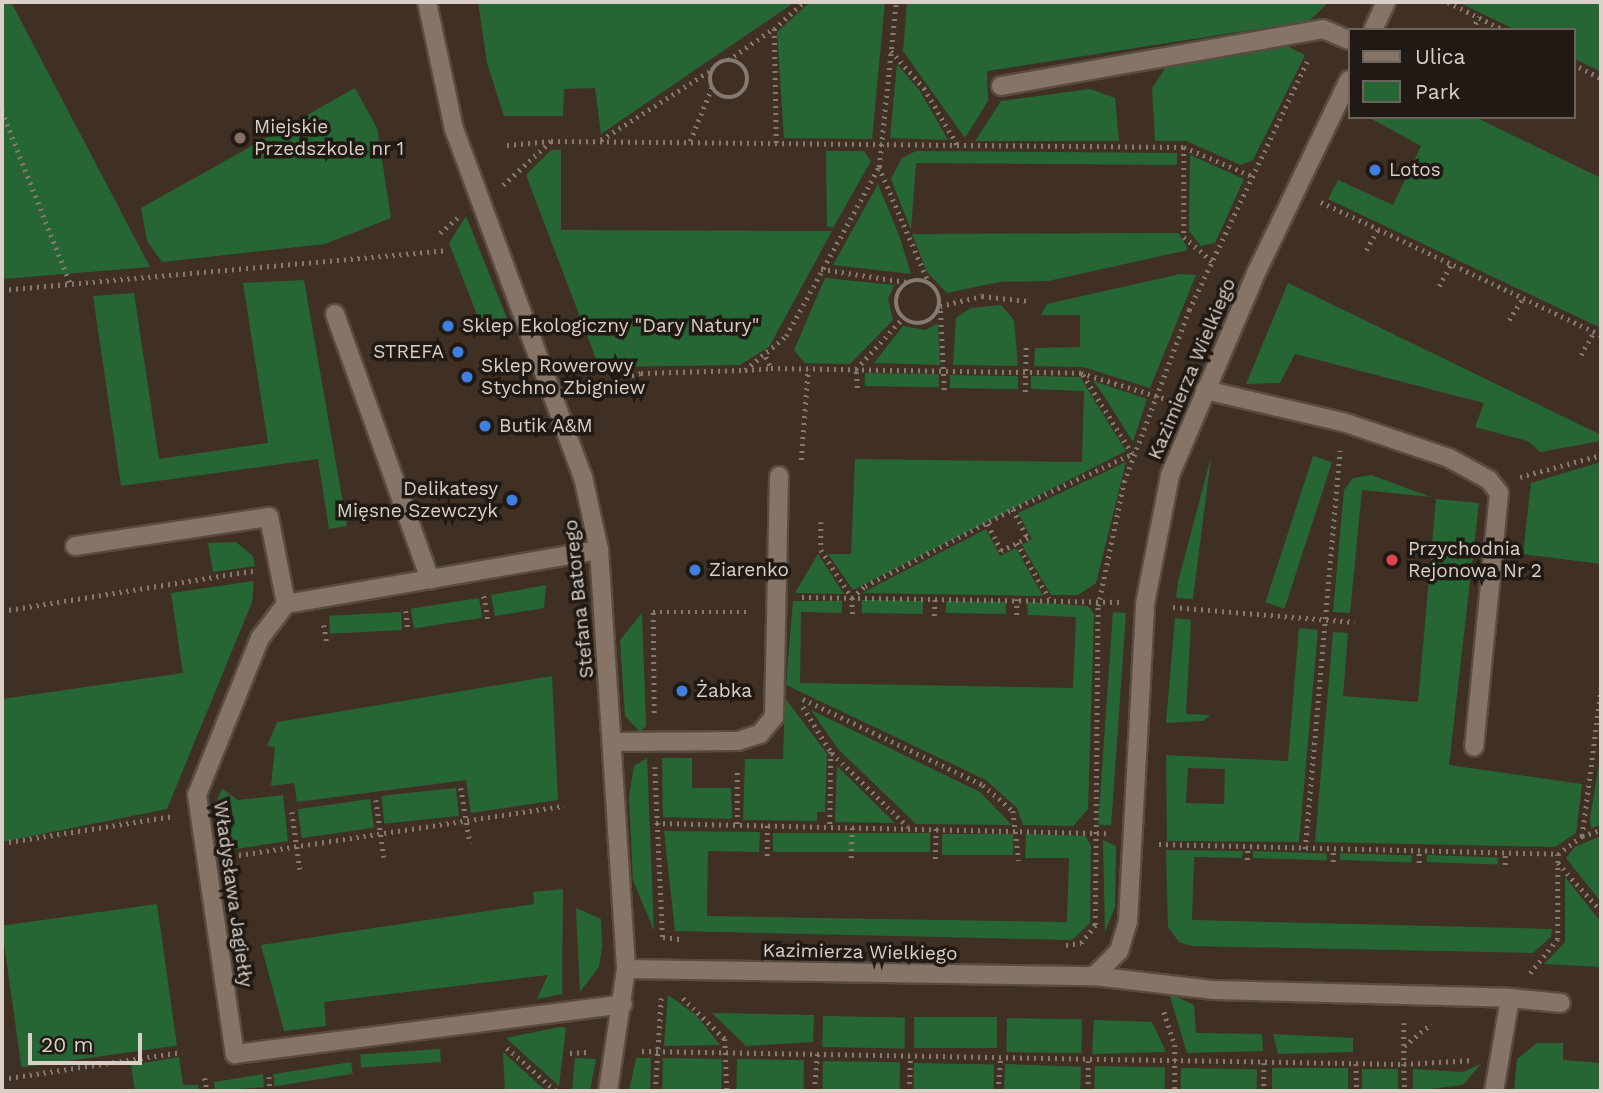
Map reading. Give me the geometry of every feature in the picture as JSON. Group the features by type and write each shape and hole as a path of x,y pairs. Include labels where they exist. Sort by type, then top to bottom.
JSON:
{"street":[{"name":"Stefana Batorego","path":"427,2 438,72 479,198 583,477 599,550 626,969 623,1004 608,1091"},
{"path":"1374,28 1386,2"},
{"path":"1001,86 1323,29 1348,40"},
{"name":"Kazimierza Wielkiego","path":"1094,976 1119,951 1129,921 1133,839 1133,739 1145,604 1170,475 1196,408 1348,82"},
{"path":"335,314 430,580"},
{"path":"1205,390 1343,422 1449,458 1493,486 1499,493 1474,747"},
{"path":"613,742 738,741 760,734 774,717 779,476"},
{"path":"75,546 269,517 286,604 599,550"},
{"name":"Władysława Jagiełły","path":"286,604 260,638 197,795 235,1054 623,1004"},
{"name":"Kazimierza Wielkiego","path":"626,969 663,978 1094,976 1164,980 1214,990 1404,993 1518,998 1561,1003"},
{"path":"1494,1091 1502,1044 1518,998"}],"path":[{"path":"600,140 774,29 804,2"},
{"path":"744,370 766,356 786,337 879,167 896,2"},
{"path":"1448,2 1500,28"},
{"path":"1473,28 1479,17"},
{"path":"774,29 776,143"},
{"path":"1051,945 1081,943 1095,925 1098,600 1132,454 1154,395 1212,261 1323,29"},
{"path":"891,51 924,88 958,146"},
{"path":"712,87 730,98 746,87 744,69 727,60"},
{"path":"1575,65 1601,78"},
{"path":"690,141 712,87 713,69"},
{"path":"2,111 71,285"},
{"path":"507,145 600,140 881,146 1184,147 1252,176"},
{"path":"440,233 479,198 519,176 551,141"},
{"path":"1184,147 1184,237 1212,261"},
{"path":"879,167 940,306 946,371 944,390"},
{"path":"1313,214 1325,189"},
{"path":"1297,192 1601,335"},
{"path":"1366,250 1378,229"},
{"path":"2,290 446,250"},
{"path":"1438,286 1451,264"},
{"path":"821,269 907,283 928,281"},
{"path":"902,319 895,299 907,283"},
{"path":"902,319 931,321 940,306 982,296 1027,301"},
{"path":"1509,320 1522,298"},
{"path":"857,388 856,369 902,319"},
{"path":"1581,355 1594,332"},
{"path":"1025,392 1026,343"},
{"path":"766,356 771,368"},
{"path":"598,384 641,373 771,368 1081,373 1196,408"},
{"path":"806,443 808,369"},
{"path":"1081,373 1132,454"},
{"path":"1305,849 1343,422"},
{"path":"852,598 1013,509 1132,454"},
{"path":"1493,486 1601,456"},
{"path":"987,523 1001,551 1017,544 1028,538 1013,509"},
{"path":"821,522 821,550 852,598 853,616"},
{"path":"1017,544 1049,599"},
{"path":"2,611 256,570"},
{"path":"483,592 488,619"},
{"path":"1167,620 1171,596"},
{"path":"655,1091 663,978 663,937 656,822 653,612 752,612 776,597 1049,599 1145,604"},
{"path":"934,598 934,616"},
{"path":"1017,599 1017,618"},
{"path":"405,606 408,631"},
{"path":"1169,606 1354,622"},
{"path":"324,621 327,644"},
{"path":"1582,836 1601,688"},
{"path":"908,827 831,752 795,695 983,785 1013,811 1019,829 1018,861"},
{"path":"737,824 738,741"},
{"path":"830,826 831,752"},
{"path":"461,789 470,843"},
{"path":"376,800 384,857"},
{"path":"206,861 564,806"},
{"path":"292,812 300,869"},
{"path":"2,843 178,815"},
{"path":"656,822 1096,830 1160,844 1558,854 1582,836 1601,830"},
{"path":"767,856 768,824"},
{"path":"852,826 852,858"},
{"path":"935,859 936,827"},
{"path":"1159,831 1160,858"},
{"path":"1247,860 1248,847"},
{"path":"1333,849 1333,862"},
{"path":"1419,851 1419,863"},
{"path":"1505,852 1505,865"},
{"path":"1518,998 1532,965 1558,939 1558,854"},
{"path":"1558,862 1601,911"},
{"path":"663,937 693,939"},
{"path":"663,978 725,1039 729,1054 727,1091"},
{"path":"1164,980 1164,1013 1175,1063 1175,1091"},
{"path":"1404,993 1405,1091"},
{"path":"503,1044 556,1091"},
{"path":"570,1053 616,1051 1175,1063 1462,1065 1502,1044"},
{"path":"2,1079 182,1052"},
{"path":"814,1091 817,1054"},
{"path":"909,1091 910,1057"},
{"path":"998,1091 1000,1059"},
{"path":"1088,1061 1088,1091"},
{"path":"1264,1063 1264,1091"},
{"path":"1356,1064 1357,1091"},
{"path":"205,1078 207,1091"}],"green space":[{"path":"2,2 11,2 150,267 2,279"},
{"path":"478,2 795,2 601,134 595,88 564,89 563,116 504,116 487,63"},
{"path":"810,2 885,2 872,139 784,138 777,32"},
{"path":"907,2 1329,2 1309,21 987,71 988,101 965,138 903,51"},
{"path":"1458,2 1601,2 1601,72 1575,59 1575,28 1512,28"},
{"path":"1287,46 1305,55 1253,160 1241,165 1186,141 1155,141 1152,88 1166,67"},
{"path":"897,64 920,91 948,140 890,138"},
{"path":"355,88 377,128 391,218 325,244 162,262 147,241 141,208"},
{"path":"1090,89 1115,98 1119,141 975,141 1001,101"},
{"path":"1372,119 1479,119 1601,178 1601,328 1328,199 1338,180 1393,205 1421,146"},
{"path":"551,150 561,150 561,230 832,231 769,347 740,365 599,367 526,175"},
{"path":"826,151 864,151 871,161 833,228 827,226"},
{"path":"916,151 1177,153 1177,165 916,163 911,230 891,179 902,158"},
{"path":"1190,155 1244,179 1215,243 1201,246 1189,231"},
{"path":"878,184 900,238 911,274 833,265"},
{"path":"466,216 510,326 485,335 449,243"},
{"path":"1179,233 1188,250 1048,281 999,282 947,293 927,272 912,234"},
{"path":"1180,274 1196,275 1150,388 1083,367 1034,366 1035,348 1080,347 1080,315 1041,315 1047,304"},
{"path":"825,278 894,285 888,299 893,320 850,364 805,363 794,350"},
{"path":"304,280 347,526 329,529 318,459 121,486 93,296 134,293 159,459 268,443 243,283"},
{"path":"1288,283 1601,435 1601,441 1540,452 1528,441 1475,427 1484,403 1295,354 1280,383 1246,384"},
{"path":"1001,305 1014,320 1018,366 953,365 956,318 971,308"},
{"path":"938,323 940,365 874,363 903,326 926,330"},
{"path":"865,373 939,374 939,387 865,386"},
{"path":"950,375 1018,376 1018,389 950,388"},
{"path":"1031,376 1080,377 1126,451 853,590 828,554 851,554 855,459 1082,462 1084,391 1031,389"},
{"path":"1093,381 1147,399 1133,442 1102,393"},
{"path":"1313,456 1332,462 1284,609 1265,602"},
{"path":"1211,457 1193,599 1176,598 1178,582"},
{"path":"1126,462 1096,583 1078,595 1051,595 1022,545 1032,539 1018,513"},
{"path":"1601,462 1601,564 1523,554 1531,483"},
{"path":"1371,475 1431,497 1362,490 1350,613 1333,612 1344,490 1353,478"},
{"path":"1436,499 1479,503 1449,765 1582,784 1576,833 1555,847 1315,842 1333,632 1348,633 1343,696 1418,702"},
{"path":"986,529 1000,556 1016,548 1043,596 862,593"},
{"path":"236,542 253,556 255,566 213,572 208,543"},
{"path":"818,554 844,594 795,593"},
{"path":"254,581 252,602 167,809 2,842 2,699 183,673 171,593"},
{"path":"546,585 544,608 495,616 491,595"},
{"path":"479,598 482,618 414,629 411,609"},
{"path":"862,600 923,601 923,614 862,613"},
{"path":"793,601 842,601 842,613 801,612 800,683 1073,688 1076,617 1028,615 1027,602 1088,606 1094,614 1088,809 1073,826 1023,825 1017,808 986,780 786,685"},
{"path":"946,601 1006,602 1006,614 946,613"},
{"path":"401,612 402,630 330,634 329,616"},
{"path":"1113,612 1126,613 1111,825 1098,824"},
{"path":"642,613 646,726 640,732 625,716 620,640"},
{"path":"1175,618 1191,620 1186,714 1210,715 1203,721 1166,723"},
{"path":"1299,628 1318,630 1299,842 1167,841 1166,755 1288,761","holes":["1188,768 1225,769 1224,804 1186,803"]},
{"path":"552,676 558,800 471,813 466,780 297,802 294,783 271,786 275,747 267,746 277,722"},
{"path":"785,698 827,754 825,812 817,812 817,821 743,820 745,759 783,759"},
{"path":"811,710 980,792 1012,825 916,824 838,749"},
{"path":"1601,752 1601,825 1591,828 1590,818"},
{"path":"647,758 654,931 633,880 629,797 634,766"},
{"path":"662,758 692,758 692,788 731,788 732,819 663,817"},
{"path":"837,766 895,823 835,822"},
{"path":"456,788 459,816 384,824 381,796"},
{"path":"222,789 238,800 283,795 288,841 223,851 216,802"},
{"path":"370,799 374,828 302,838 298,809"},
{"path":"664,831 760,832 759,852 708,851 707,916 1067,922 1069,858 1025,858 1026,834 1086,836 1091,846 1090,923 1072,940 675,931"},
{"path":"773,833 930,833 930,852 773,852"},
{"path":"942,834 1013,834 1013,855 942,855"},
{"path":"1601,836 1601,902 1566,858 1575,847"},
{"path":"1103,840 1116,846 1115,907 1105,932"},
{"path":"1166,850 1243,851 1242,858 1194,857 1192,920 1552,929 1551,937 1533,953 1192,946 1179,942 1168,927"},
{"path":"1253,851 1327,854 1327,861 1253,858"},
{"path":"1340,853 1412,856 1412,863 1340,860"},
{"path":"1427,855 1498,857 1498,864 1427,862"},
{"path":"1565,877 1601,922 1601,967 1544,964 1565,942"},
{"path":"563,889 562,994 537,999 548,975 324,1002 326,1026 284,1031 261,945 534,904 533,892"},
{"path":"157,904 177,1046 21,1067 2,926"},
{"path":"576,908 601,919 602,946 599,967 580,992"},
{"path":"1169,993 1194,1005 1196,1033 1262,1034 1263,1051 1187,1053"},
{"path":"668,995 696,1015 720,1045 664,1046"},
{"path":"712,1013 814,1015 813,1042 746,1046"},
{"path":"823,1016 905,1017 904,1048 822,1047"},
{"path":"914,1017 997,1017 997,1048 914,1048"},
{"path":"1007,1018 1082,1019 1081,1053 1006,1052"},
{"path":"1094,1020 1152,1022 1166,1052 1092,1054"},
{"path":"560,1027 566,1028 559,1086 506,1038"},
{"path":"1273,1034 1353,1038 1353,1052 1278,1054"},
{"path":"1537,1043 1563,1043 1563,1060 1601,1063 1601,1091 1514,1091 1517,1059"},
{"path":"440,1049 441,1062 361,1068 360,1055"},
{"path":"503,1052 546,1091 505,1091"},
{"path":"179,1057 183,1085 198,1085 199,1091 135,1091 131,1065"},
{"path":"575,1058 596,1059 590,1091 572,1091"},
{"path":"636,1058 651,1058 650,1091 629,1091"},
{"path":"663,1058 722,1059 721,1091 662,1091"},
{"path":"737,1059 804,1060 803,1091 736,1091"},
{"path":"823,1061 900,1062 899,1091 822,1091"},
{"path":"351,1062 353,1074 275,1086 273,1074"},
{"path":"914,1063 994,1064 994,1091 914,1091"},
{"path":"1005,1064 1081,1067 1080,1091 1004,1091"},
{"path":"1481,1064 1463,1085 1413,1091 1413,1069 1463,1072"},
{"path":"1095,1066 1165,1067 1165,1091 1095,1091"},
{"path":"1181,1068 1257,1069 1257,1091 1181,1091"},
{"path":"1272,1068 1348,1068 1348,1091 1272,1091"},
{"path":"1362,1069 1398,1069 1398,1091 1362,1091"},
{"path":"263,1074 264,1087 215,1091 214,1082"}],"place":[{"name":"Miejskie Przedszkole nr 1","path":"240,138"},
{"name":"Lotos","path":"1375,170"},
{"name":"Sklep Ekologiczny \"Dary Natury\"","path":"448,326"},
{"name":"STREFA","path":"458,352"},
{"name":"Sklep Rowerowy Stychno Zbigniew","path":"467,377"},
{"name":"Butik A&M","path":"485,426"},
{"name":"Delikatesy Mięsne Szewczyk","path":"512,500"},
{"name":"Przychodnia Rejonowa Nr 2","path":"1392,560"},
{"name":"Ziarenko","path":"695,570"},
{"name":"Żabka","path":"682,691"}]}
